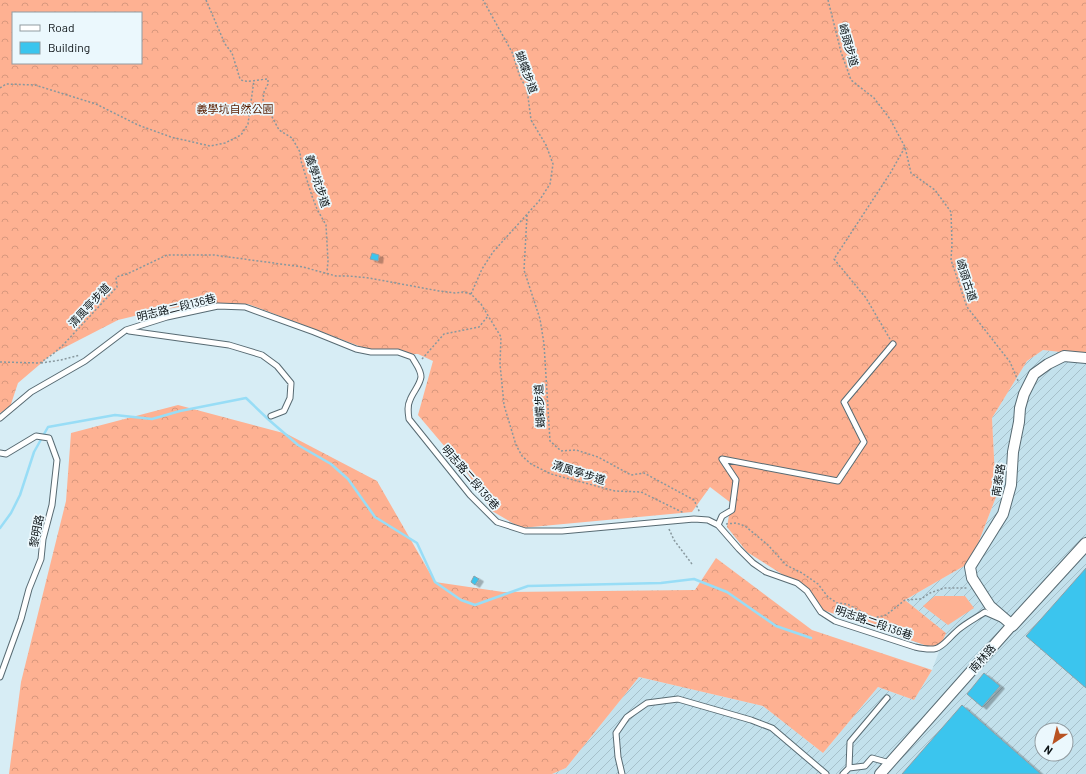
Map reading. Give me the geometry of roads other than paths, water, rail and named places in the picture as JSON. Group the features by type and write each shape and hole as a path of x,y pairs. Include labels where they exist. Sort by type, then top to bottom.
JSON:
{"street":[{"name":"南泰路","path":"1012,625 990,606 972,578 970,567 1003,514 1011,485 1013,452 1019,422 1020,408 1024,394 1034,374 1048,364 1064,356 1086,358"},
{"name":"南林路","path":"880,774 1086,544"}],"lane":[{"name":"明志路二段136巷","path":"0,418 31,392 85,361 126,330 167,318 218,306 245,307 356,348 371,352 398,352 412,356 419,368 421,377 407,408 409,419 470,495 497,522 525,531 562,531 694,519 704,520 718,523 752,563 766,572 797,583 807,591 821,612 835,621 928,650 939,648 959,629 985,612 1012,625"},
{"path":"126,330 229,345 262,355 277,366 291,383 290,398 284,411 271,416"},
{"path":"718,523 722,516 732,510 736,480 722,459 838,480 864,442 844,402 893,344"},
{"name":"黎明路","path":"0,453 6,454 36,436 49,438 57,460 52,505 43,539 41,559 28,589 21,619 0,677"},
{"path":"849,768 850,742 887,698"},
{"path":"622,774 618,757 616,733 627,717 647,703 678,699 751,720 772,728 826,774"},
{"path":"843,774 849,768 864,766 872,758 890,763"}],"waterway":[{"path":"0,528 11,513 20,495 34,452 48,427 115,415 152,419 180,411 246,398 298,445 331,464 348,479 375,517 417,543 435,582 461,600 475,605 528,586 661,583 694,579 727,592 776,626 811,638"}],"park label":[{"name":"義學坑自然公園","path":"235,108"}]}
